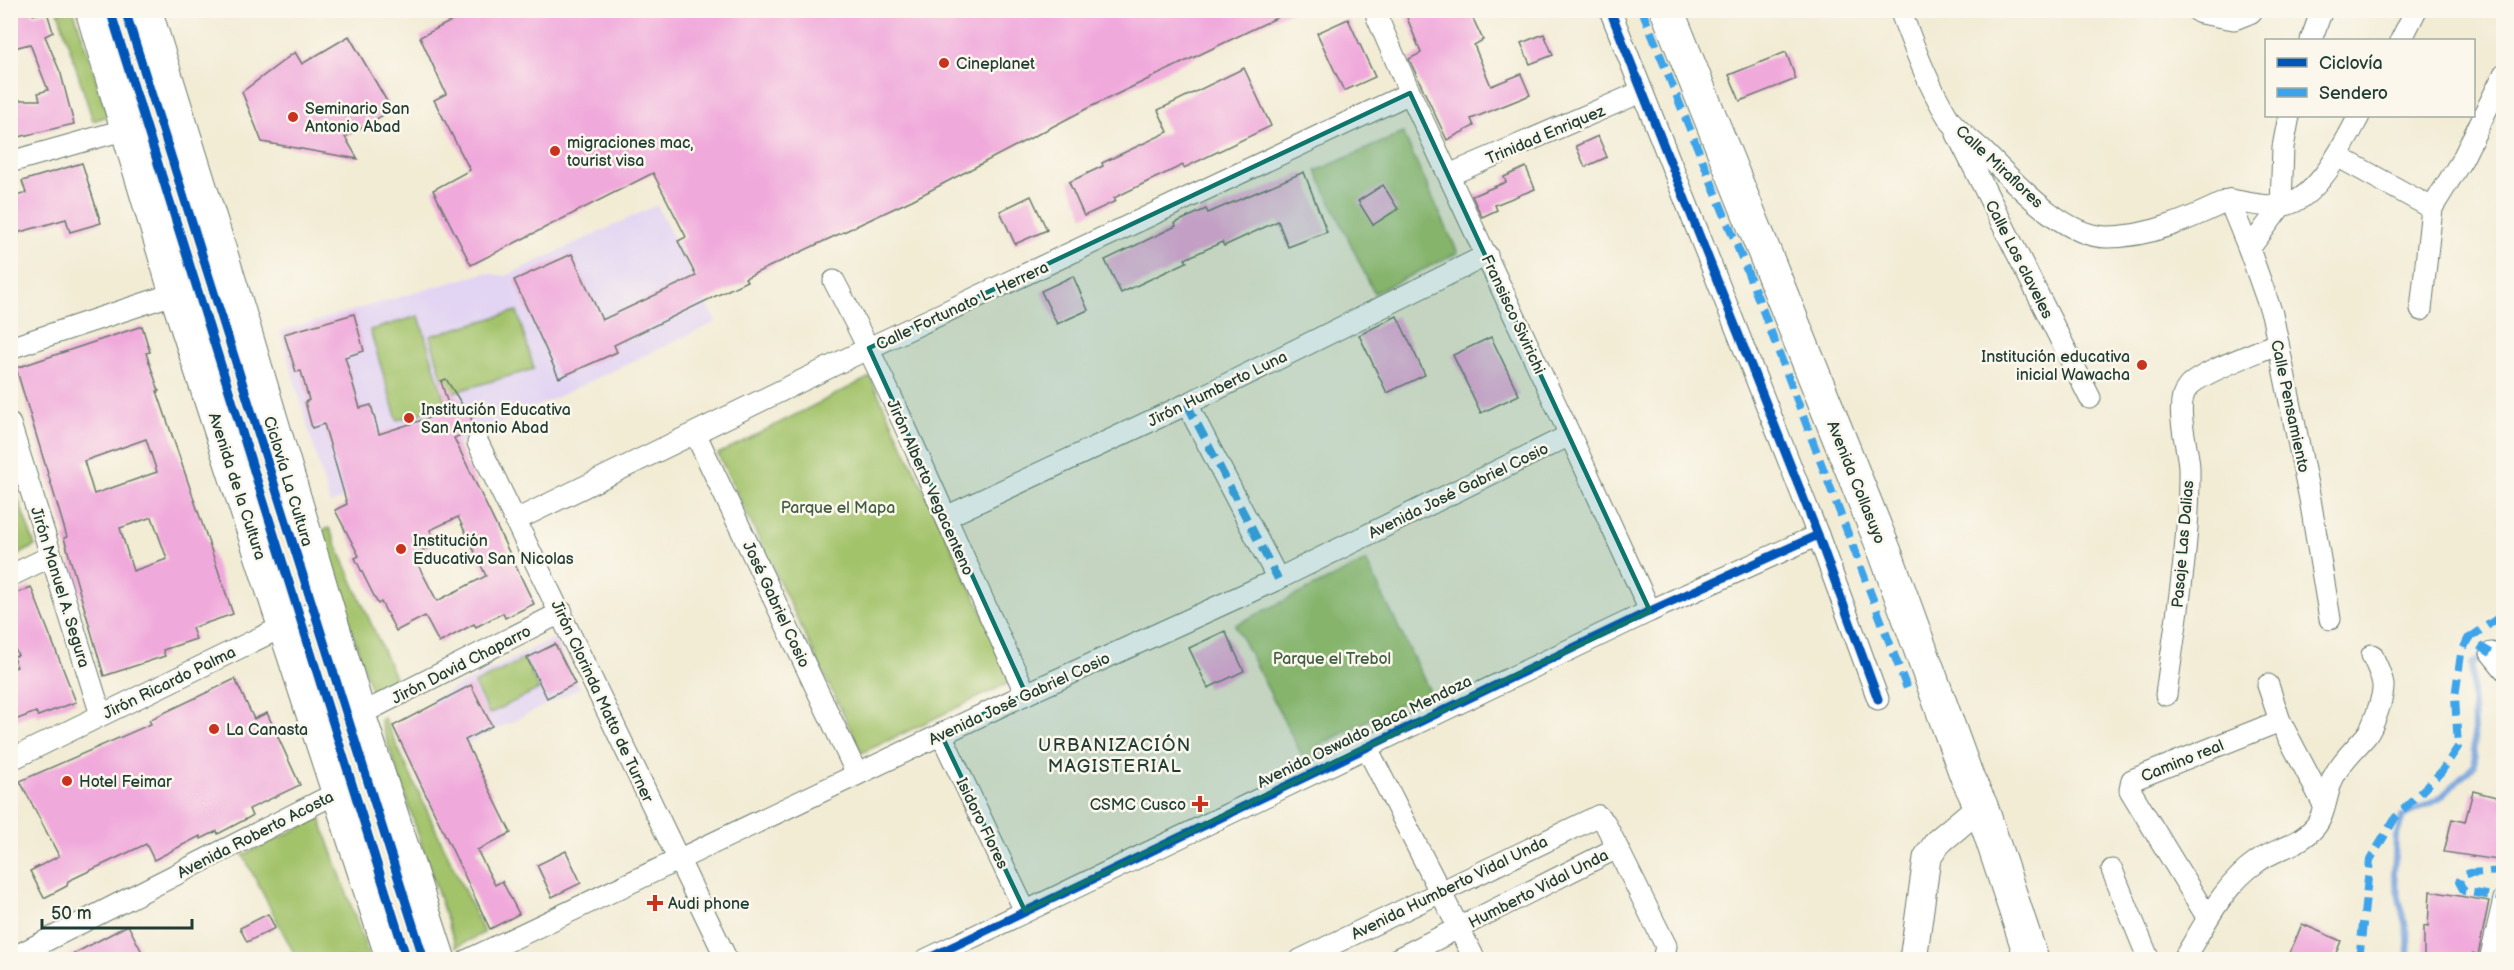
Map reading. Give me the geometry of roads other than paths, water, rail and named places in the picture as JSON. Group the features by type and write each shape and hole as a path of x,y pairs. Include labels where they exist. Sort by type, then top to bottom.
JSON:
{"main road":[{"name":"Avenida de la Cultura","path":"92,10 176,293 270,632 340,791 393,960"},
{"path":"145,10 239,312 359,715 439,960"},
{"name":"Avenida Collasuyo","path":"1667,10 1885,552 1967,777 1981,806 2032,960"}],"street":[{"path":"1610,10 1818,535 1878,699"},
{"name":"Calle Miraflores","path":"1900,10 1921,64 1950,120 2039,204 2079,231 2105,237 2137,234 2181,221 2229,200"},
{"path":"2200,10 2234,16 2249,10"},
{"path":"2311,39 2322,10"},
{"path":"2402,39 2416,13"},
{"name":"Fransisco Sivirichi","path":"1377,17 1650,611"},
{"path":"2421,310 2432,208 2463,158 2504,74"},
{"name":"Trinidad Enriquez","path":"1449,175 1641,92"},
{"name":"Calle Fortunato L. Herrera","path":"516,520 696,435 869,348 1410,93"},
{"path":"2249,249 2281,206 2283,147 2289,117"},
{"path":"2229,200 2281,206 2300,198 2315,186 2337,156 2358,117"},
{"name":"Calle Los claveles","path":"1950,120 2090,398"},
{"path":"10,162 127,129"},
{"path":"2337,156 2432,208"},
{"name":"Calle Pensamiento","path":"2229,200 2272,314 2310,499 2330,619"},
{"name":"Jirón Humberto Luna","path":"946,517 1187,404 1487,255"},
{"name":"Jirón Alberto Vegacenteno","path":"834,281 869,348 946,517 975,587 1026,694"},
{"path":"10,348 176,293"},
{"name":"Pasaje Las Dalias","path":"2166,694 2186,544 2189,466 2181,403 2187,388 2199,378 2278,343"},
{"path":"1187,404 1278,579"},
{"name":"Jirón Manuel A. Segura","path":"10,424 101,716"},
{"name":"José Gabriel Cosio","path":"696,435 857,774"},
{"name":"Avenida José Gabriel Cosio","path":"468,960 1026,694 1278,579 1570,435"},
{"name":"Jirón Clorinda Matto de Turner","path":"478,443 562,612 727,960"},
{"name":"Avenida Oswaldo Baca Mendoza","path":"925,960 1366,746 1650,611 1818,535"},
{"path":"10,576 51,556"},
{"name":"Jirón Ricardo Palma","path":"10,760 327,605"},
{"name":"Jirón David Chaparro","path":"359,715 562,612"},
{"path":"2183,960 2207,917 2226,891 2258,861 2301,841 2317,825 2335,773 2367,734 2379,705 2383,686 2372,655"},
{"path":"2268,685 2280,721 2324,805"},
{"name":"Camino real","path":"2207,917 2129,785 2132,780 2280,721"},
{"name":"Isidoro Flores","path":"941,734 1025,911"},
{"path":"1366,746 1475,960"},
{"name":"Avenida Roberto Acosta","path":"10,959 340,791"},
{"path":"1913,960 1927,858 1938,842 1981,806"},
{"name":"Avenida Humberto Vidal Unda","path":"1300,960 1598,816 1605,823 1617,848"},
{"path":"1617,848 1666,946 1664,959"},
{"name":"Humberto Vidal Unda","path":"1459,928 1617,848"},
{"path":"2112,870 2149,960"},
{"path":"2490,960 2504,899"},
{"path":"1395,960 1459,928"}],"waterway":[{"path":"2409,960 2408,936 2394,876 2396,837 2403,816 2439,799 2475,765 2472,664 2504,643"}],"place":[{"name":"Cineplanet","path":"944,63"},
{"name":"Seminario San Antonio Abad","path":"293,117"},
{"name":"migraciones mac, tourist visa","path":"555,151"},
{"name":"Institución educativa inicial Wawacha","path":"2142,365"},
{"name":"Institución Educativa San Antonio Abad","path":"409,418"},
{"name":"Institución Educativa San Nicolas","path":"401,549"},
{"name":"La Canasta","path":"214,729"},
{"name":"Hotel Feimar","path":"67,781"},
{"name":"CSMC Cusco","path":"1200,804"},
{"name":"Audi phone","path":"655,903"}],"district":[{"name":"URBANIZACIÓN MAGISTERIAL","path":"1115,756"}],"park label":[{"name":"Parque el Mapa","path":"838,507"},
{"name":"Parque el Trebol","path":"1332,658"}]}
